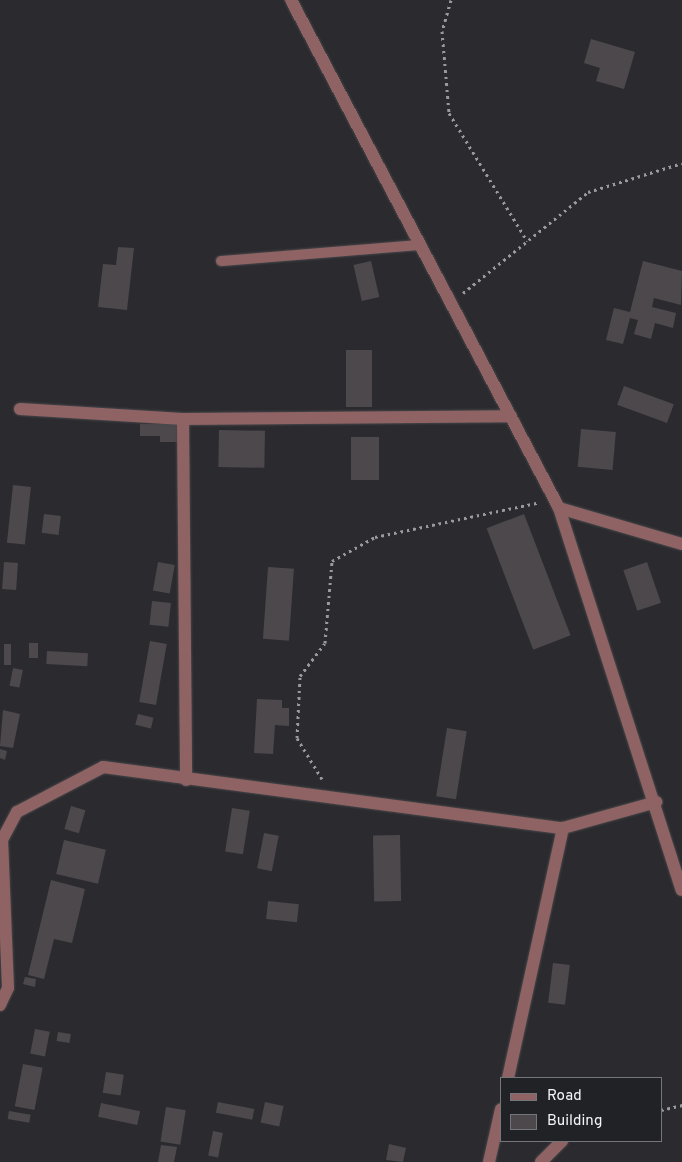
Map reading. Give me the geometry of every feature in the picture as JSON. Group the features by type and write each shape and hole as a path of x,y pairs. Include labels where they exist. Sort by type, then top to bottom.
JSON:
{"street":[{"path":"290,0 557,503 656,802 682,890"},
{"path":"20,409 183,419 511,416"},
{"path":"183,419 186,780"},
{"path":"557,503 682,544"},
{"path":"0,1005 8,988 2,840 17,812 103,767 186,780 564,828 656,802"},
{"path":"508,1077 564,828"},
{"path":"489,1162 500,1114"},
{"path":"541,1162 561,1142"}],"lane":[{"path":"221,261 420,246"}],"path":[{"path":"451,0 442,31 449,112 527,241"},
{"path":"451,303 588,192 682,163"},
{"path":"334,799 297,738 300,676 325,643 332,561 375,537 557,503"},
{"path":"662,1110 682,1105"}],"building":[{"path":"591,39 635,52 624,89 596,81 600,68 584,63"},
{"path":"118,247 134,248 127,310 98,307 103,264 116,265"},
{"path":"371,261 379,297 362,301 353,265"},
{"path":"643,261 682,271 681,305 654,298 652,307 676,313 673,328 655,323 651,339 634,334 638,320 630,318 623,344 606,340 614,308 630,312"},
{"path":"346,350 372,350 372,407 346,407"},
{"path":"624,386 674,404 667,423 617,405"},
{"path":"140,424 177,424 177,442 160,442 160,436 140,436"},
{"path":"581,429 616,432 613,470 578,467"},
{"path":"219,430 265,431 264,468 218,467"},
{"path":"351,437 379,437 379,480 351,480"},
{"path":"13,485 31,487 25,545 7,543"},
{"path":"44,514 61,516 59,535 42,533"},
{"path":"524,514 571,635 533,650 487,528"},
{"path":"4,562 18,563 16,590 2,589"},
{"path":"158,562 175,565 170,594 153,591"},
{"path":"647,562 661,603 637,611 623,570"},
{"path":"268,567 294,569 289,641 263,639"},
{"path":"152,601 171,603 168,627 149,625"},
{"path":"150,641 167,644 156,705 139,702"},
{"path":"29,643 38,643 38,658 29,658"},
{"path":"4,644 11,644 11,665 4,665"},
{"path":"47,651 88,653 87,666 46,664"},
{"path":"13,668 23,670 19,688 10,686"},
{"path":"257,699 282,700 282,708 289,708 289,726 275,725 273,754 254,753"},
{"path":"3,710 20,714 13,748 0,746"},
{"path":"138,714 154,718 151,729 135,725"},
{"path":"447,728 467,731 456,799 436,796"},
{"path":"0,749 7,751 5,760 0,758"},
{"path":"71,806 85,810 79,833 64,829"},
{"path":"232,808 250,811 243,854 225,851"},
{"path":"264,833 279,836 272,871 257,868"},
{"path":"373,835 400,835 401,901 374,901"},
{"path":"64,840 106,850 98,884 56,874"},
{"path":"51,880 85,889 72,943 54,939 44,979 28,975"},
{"path":"268,901 299,904 297,922 266,919"},
{"path":"553,963 570,965 565,1005 548,1003"},
{"path":"25,977 36,979 35,987 23,984"},
{"path":"35,1029 50,1032 45,1056 30,1054"},
{"path":"58,1032 71,1034 69,1043 57,1041"},
{"path":"23,1064 43,1068 34,1110 15,1106"},
{"path":"106,1072 124,1075 120,1096 103,1093"},
{"path":"218,1102 254,1109 252,1120 216,1113"},
{"path":"265,1102 284,1106 279,1126 261,1123"},
{"path":"101,1103 140,1111 137,1125 98,1117"},
{"path":"166,1107 186,1110 180,1145 161,1142"},
{"path":"9,1111 31,1115 29,1123 8,1119"},
{"path":"213,1131 223,1133 218,1157 208,1156"},
{"path":"389,1144 406,1148 403,1162 386,1160"},
{"path":"161,1145 177,1147 174,1162 158,1162"}]}
